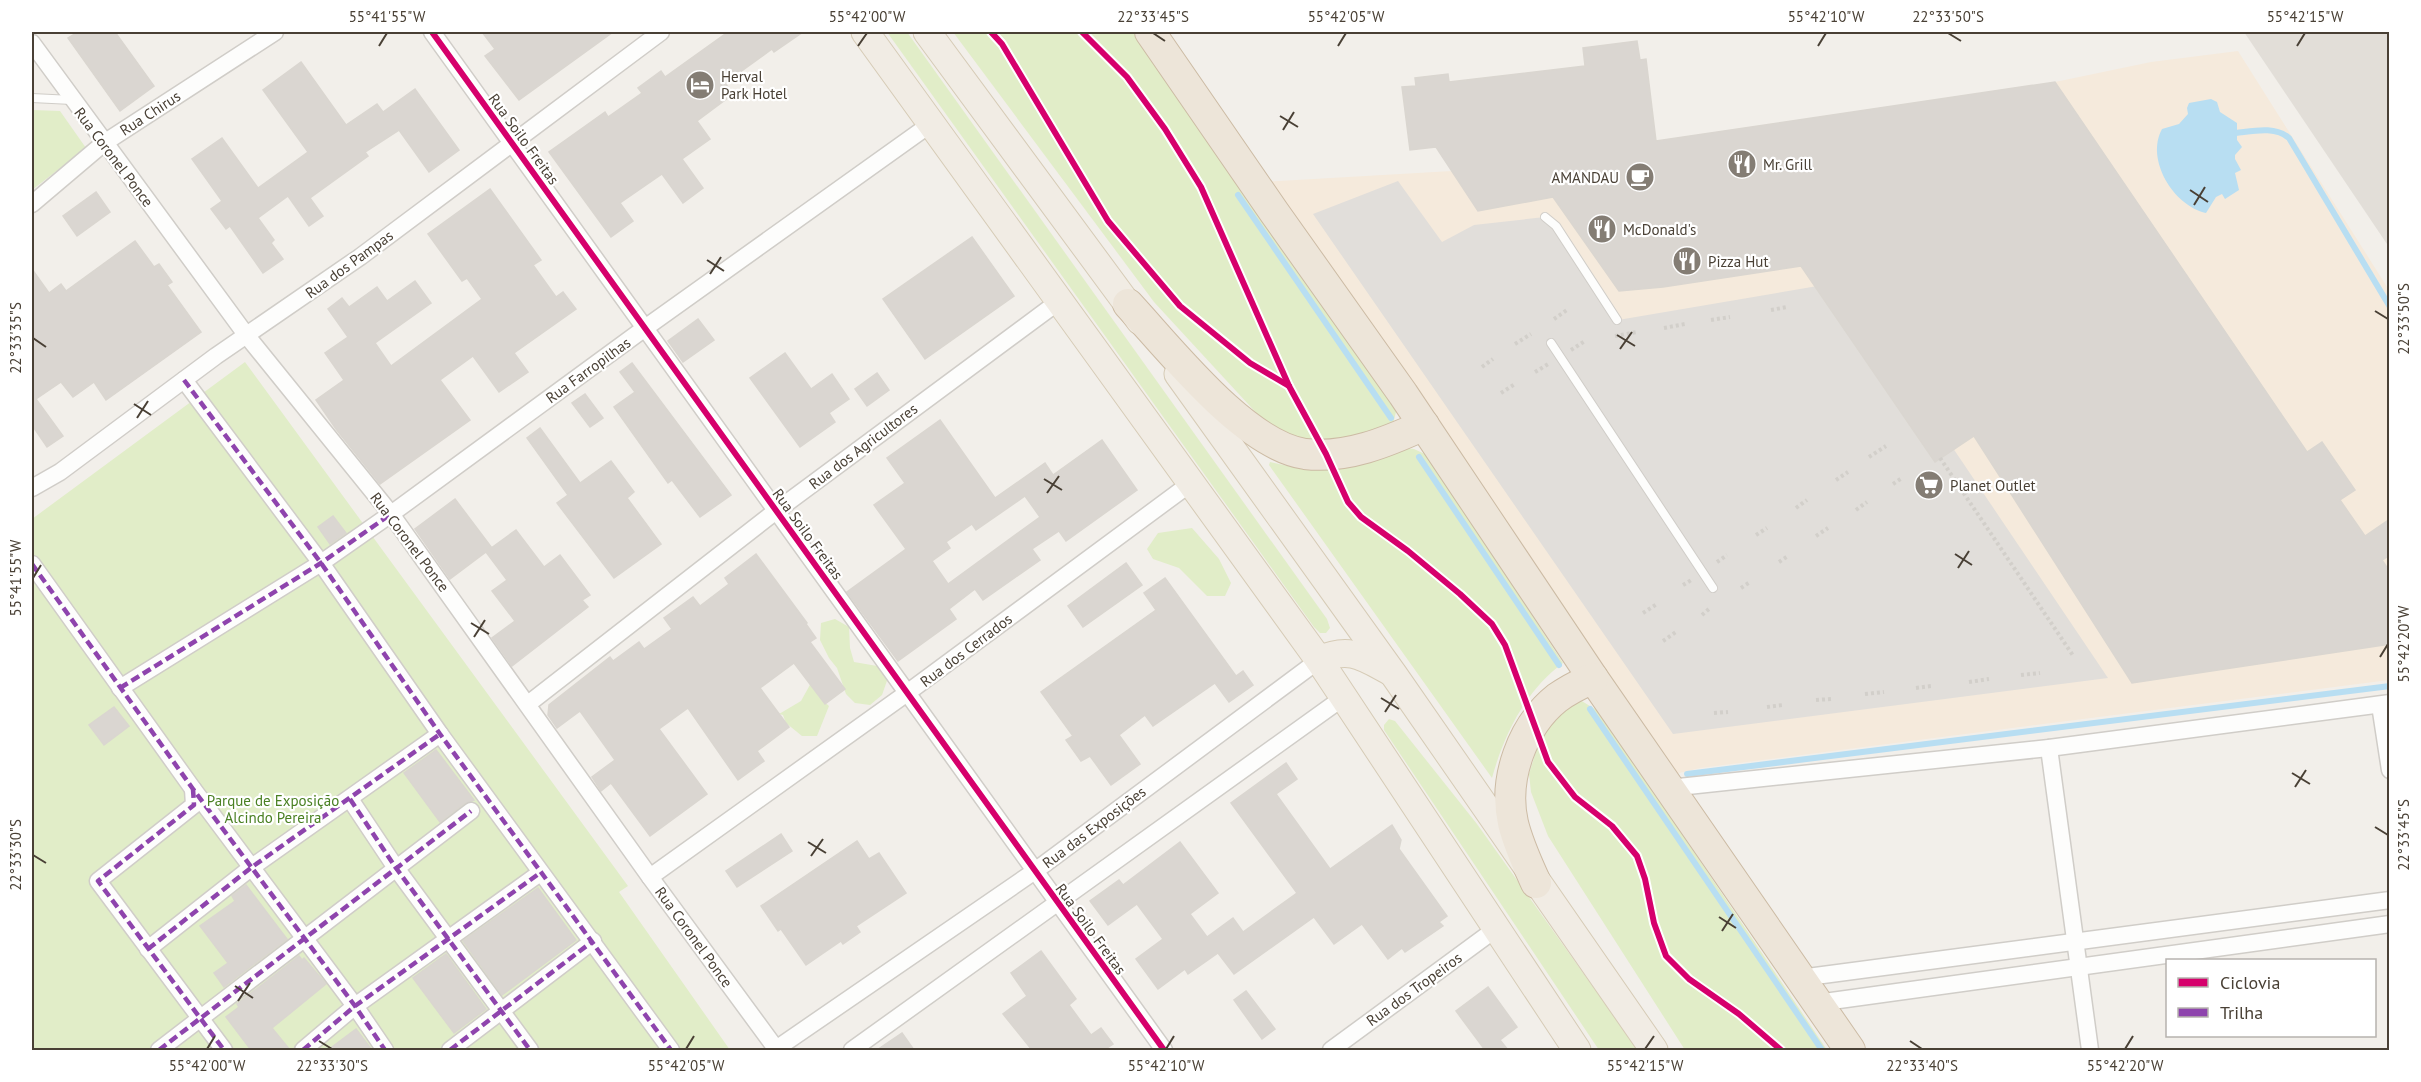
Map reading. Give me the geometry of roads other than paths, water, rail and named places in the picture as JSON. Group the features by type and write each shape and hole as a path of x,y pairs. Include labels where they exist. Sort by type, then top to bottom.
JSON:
{"highway":[{"path":"1150,32 1424,424 1593,678 1850,1050"},
{"path":"1128,304 1220,403 1259,436 1281,447 1304,454 1355,451 1394,439 1424,424"},
{"path":"1536,883 1522,853 1513,820 1511,787 1518,754 1533,724 1555,699 1593,678"}],"main road":[{"path":"865,32 1319,660 1577,1050"},
{"path":"927,32 1128,304 1394,675 1536,883 1654,1050"},
{"path":"1319,660 1346,651 1370,660 1394,675"}],"street":[{"name":"Rua Chirus","path":"32,204 104,143 275,32"},
{"name":"Rua Soilo Freitas","path":"432,32 1164,1050"},
{"name":"Rua dos Pampas","path":"32,488 60,472 184,380 360,257 661,32"},
{"name":"Rua Coronel Ponce","path":"32,43 247,336 392,514 776,1050"},
{"name":"Rua Farropilhas","path":"120,688 321,563 392,514 645,328 932,123"},
{"name":"Rua dos Agricultores","path":"528,704 776,511 1058,302"},
{"path":"184,380 321,563 440,734 671,1050"},
{"name":"Rua dos Cerrados","path":"650,877 907,693 1191,483"},
{"path":"32,564 193,789 356,1006 385,1050"},
{"name":"Rua das Exposições","path":"776,1050 1035,871 1319,660"},
{"path":"852,1050 1344,697"},
{"path":"1669,788 2049,748 2385,704 2390,770"},
{"path":"148,950 252,867 440,734"},
{"path":"2049,748 2090,1050"},
{"path":"193,789 194,805 98,881 224,1050"},
{"path":"350,799 396,868 530,1050"},
{"path":"159,1050 471,812"},
{"path":"303,1050 356,1006 540,873"},
{"path":"1800,978 2390,900"},
{"path":"1818,1003 2390,924"},
{"name":"Rua dos Tropeiros","path":"1330,1050 1497,928"},
{"path":"450,1050 593,941"}],"lane":[{"path":"32,98 72,100"},
{"path":"1545,217 1556,226 1617,320"},
{"path":"1551,343 1713,588"}],"water":[{"path":"2211,99 2217,102 2220,112 2237,123 2237,140 2242,147 2235,155 2235,159 2241,170 2235,173 2239,190 2225,199 2222,194 2216,197 2206,213 2194,209 2174,192 2160,167 2157,154 2162,129 2179,124 2188,114 2189,103"}],"waterway":[{"path":"2236,133 2271,131 2289,138 2390,307"},
{"path":"1238,195 1391,418"},
{"path":"1419,457 1559,665"},
{"path":"1687,774 2390,686"},
{"path":"1590,709 1822,1050"}],"place":[{"name":"Herval Park Hotel","path":"700,85"},
{"name":"Mr. Grill","path":"1742,164"},
{"name":"AMANDAU","path":"1640,177"},
{"name":"McDonald's","path":"1602,229"},
{"name":"Pizza Hut","path":"1687,261"},
{"name":"Planet Outlet","path":"1929,485"}],"park label":[{"name":"Parque de Exposição Alcindo Pereira","path":"273,808"}]}
